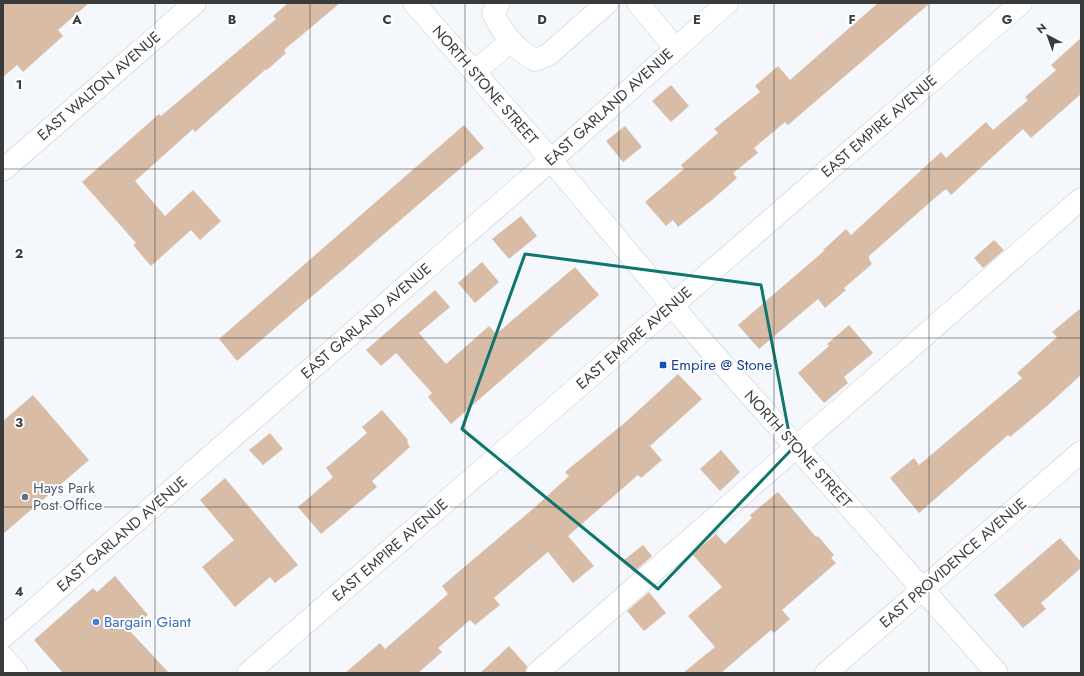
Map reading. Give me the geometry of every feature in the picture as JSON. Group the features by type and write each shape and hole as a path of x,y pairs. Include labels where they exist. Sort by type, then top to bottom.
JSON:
{"street":[{"name":"EAST WALTON AVENUE","path":"3,170 195,3"},
{"name":"NORTH STONE STREET","path":"414,3 551,160 671,305 998,673"},
{"path":"499,3 494,13 498,25 526,55 535,60 548,54 607,3"},
{"path":"638,3 675,48"},
{"name":"EAST GARLAND AVENUE","path":"3,637 551,160 727,3"},
{"name":"EAST EMPIRE AVENUE","path":"248,673 1021,3"},
{"path":"474,72 511,40"},
{"path":"537,673 1081,199"},
{"name":"EAST PROVIDENCE AVENUE","path":"826,673 1081,452"},
{"path":"3,657 17,673"}],"highlighted area":[{"path":"525,254 761,285 792,449 658,589 462,429"}],"building":[{"path":"3,3 89,3 58,30 63,36 23,72 17,65 3,77"},
{"path":"288,3 340,3 284,50 286,53 267,70 266,69 195,132 193,129 135,181 165,216 193,190 221,221 200,240 191,230 151,266 133,245 136,243 82,182 159,114 161,116 276,19 273,16"},
{"path":"878,3 930,3 788,125 785,122 754,148 758,153 733,173 737,178 712,200 678,227 673,220 666,226 645,202 684,169 681,165 718,133 714,129 760,92 755,86 778,66 790,80"},
{"path":"1081,38 1081,94 1031,138 1023,129 951,195 946,189 869,256 872,264 844,288 846,290 825,308 818,299 759,349 738,325 824,251 823,250 846,229 851,235 941,152 946,158 986,122 993,130 1028,100 1025,97 1056,70 1051,65"},
{"path":"671,85 689,106 671,122 652,101"},
{"path":"464,125 484,148 237,361 219,339"},
{"path":"625,126 642,147 623,162 606,141"},
{"path":"521,216 537,236 509,259 492,239"},
{"path":"994,240 1004,250 983,268 974,258"},
{"path":"482,262 499,282 475,303 458,283"},
{"path":"575,267 599,295 451,424 428,397 432,393 396,353 381,366 366,350 435,290 450,307 419,333 446,364 489,326 496,334"},
{"path":"1081,308 1081,375 1010,437 1008,435 919,513 890,478 914,458 919,465 1022,378 1017,373 1057,337 1052,332"},
{"path":"849,325 873,353 844,377 848,383 824,403 798,373 829,346 827,344"},
{"path":"678,374 702,399 650,446 662,460 641,478 638,475 568,536 594,566 573,583 548,552 494,598 500,605 475,625 470,620 438,648 442,652 418,673 345,673 380,643 385,649 448,594 442,586 534,508 569,476 565,472 628,420"},
{"name":"Hays Park Post Office","path":"33,395 89,460 3,534 3,421"},
{"path":"382,410 408,440 407,442 410,447 372,481 377,487 321,534 298,507 333,477 326,468 367,433 362,427"},
{"path":"270,433 283,449 263,465 249,450"},
{"path":"721,450 740,472 720,491 700,469"},
{"path":"225,478 298,565 275,583 270,577 235,607 202,567 234,540 200,500"},
{"path":"778,492 816,537 818,536 834,555 831,558 836,563 782,610 790,619 774,633 771,630 721,673 683,673 715,647 688,616 722,587 692,554 716,534 725,544 752,518 750,515"},
{"path":"1060,538 1081,562 1081,568 1041,603 1046,609 1023,628 994,595"},
{"path":"643,545 652,556 634,572 624,560"},
{"name":"Bargain Giant","path":"115,576 148,615 129,630 169,673 63,673 34,640 93,588 97,592"},
{"path":"649,592 666,613 644,631 627,611"},
{"path":"509,646 527,666 525,673 480,673"}],"place":[{"name":"Empire @ Stone","path":"663,365"},
{"name":"Hays Park Post Office","path":"25,497"},
{"name":"Bargain Giant","path":"96,622"}]}
